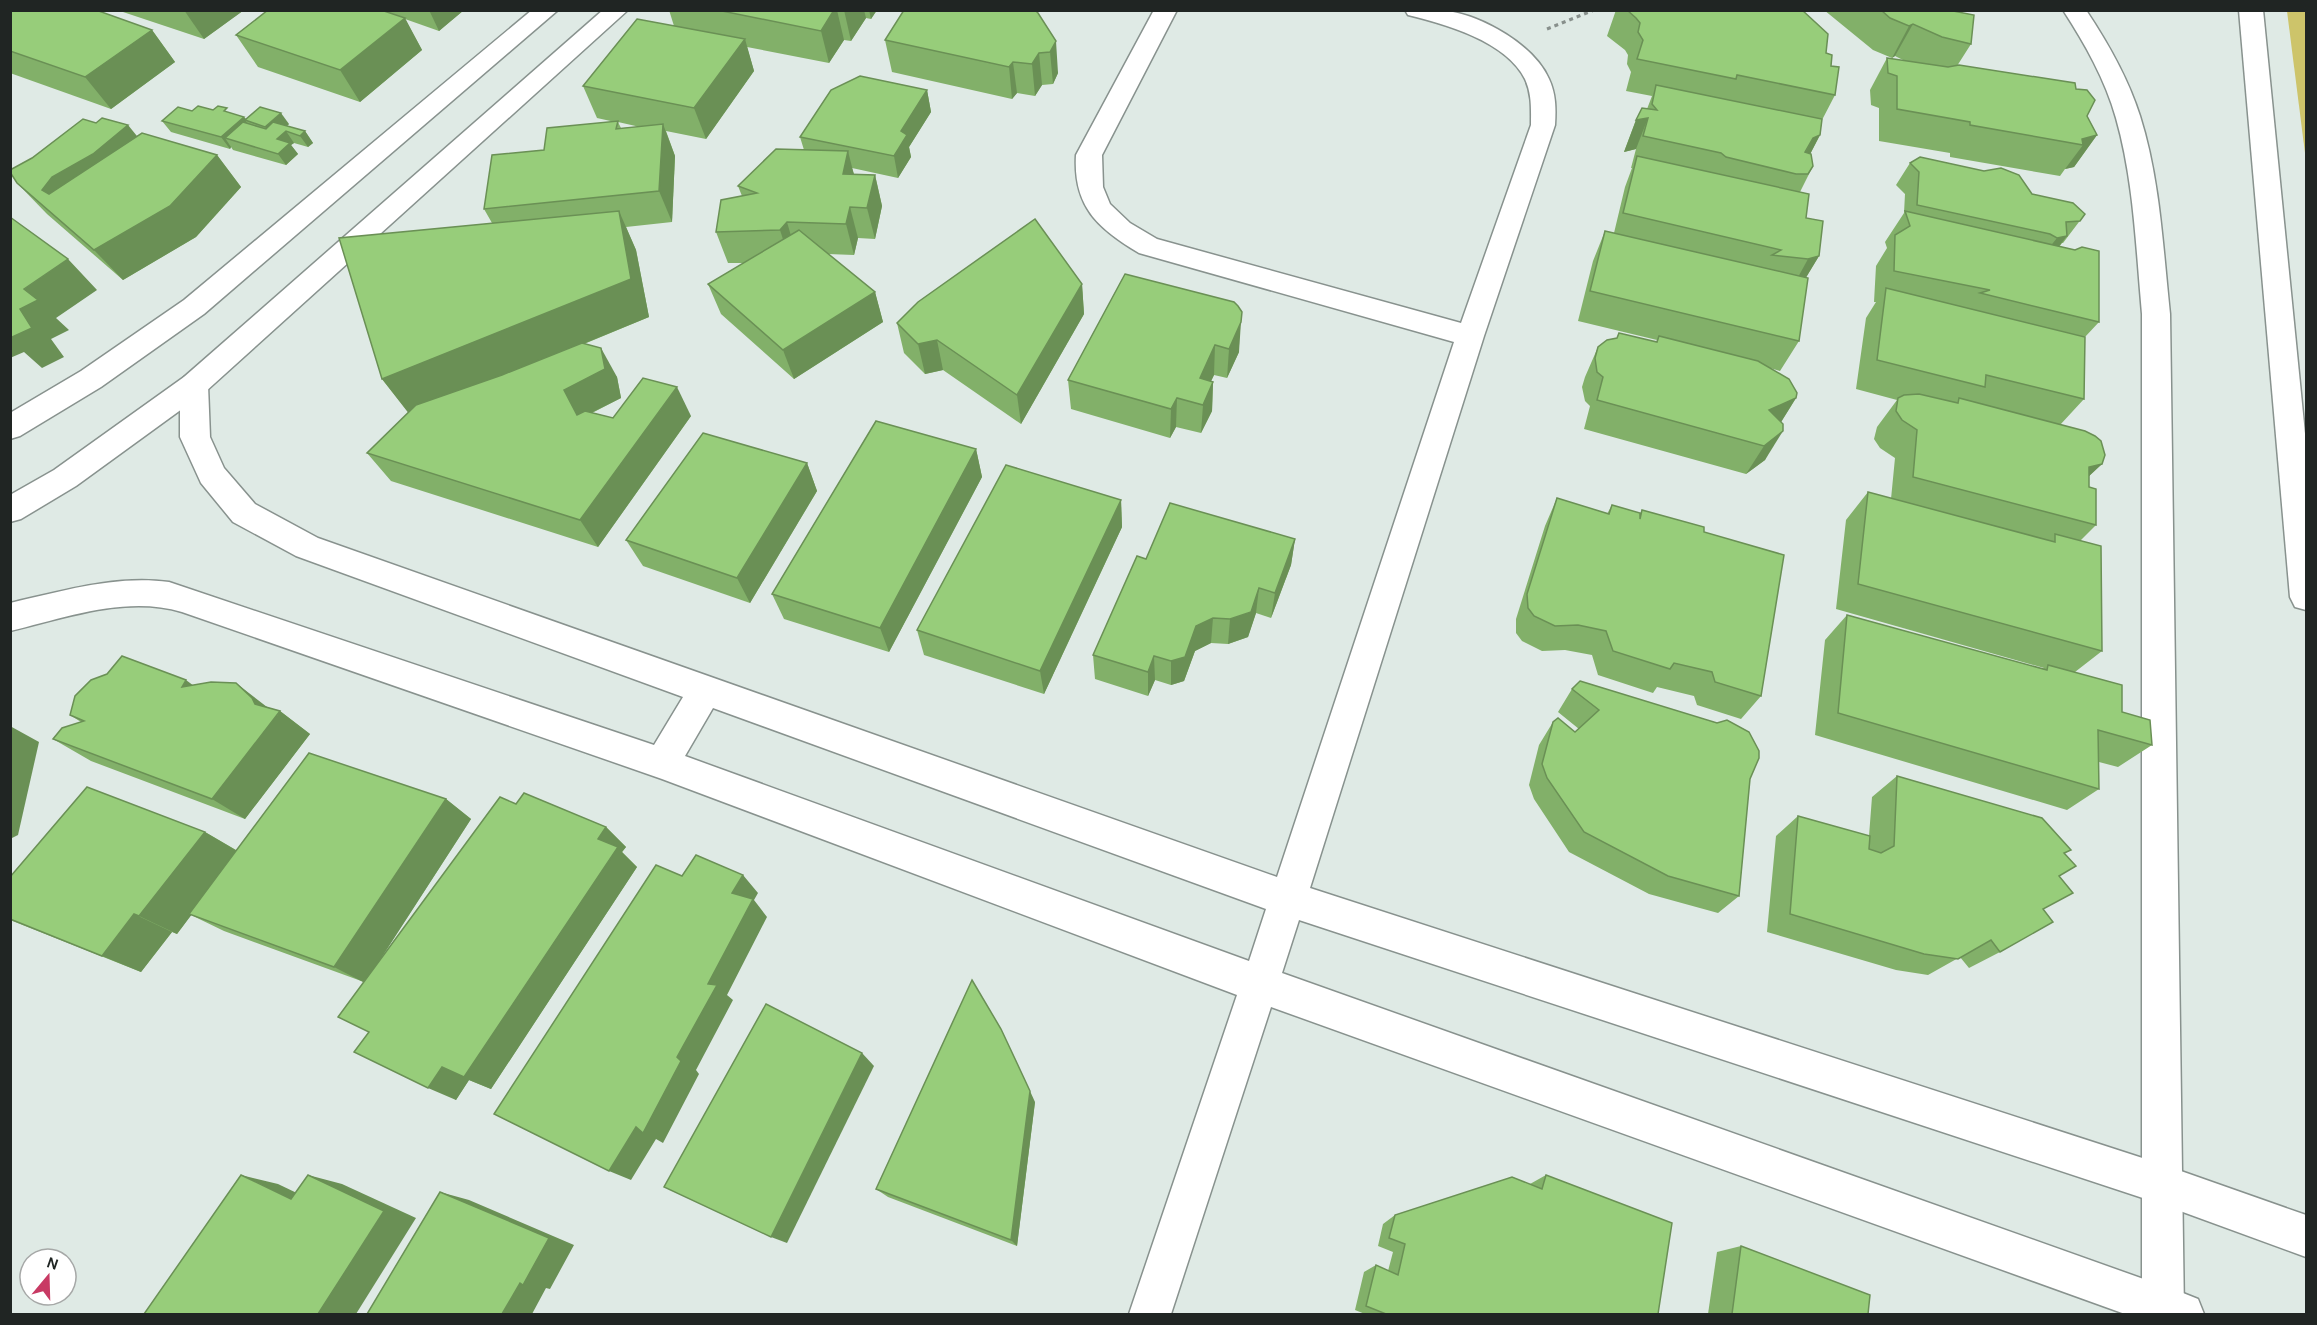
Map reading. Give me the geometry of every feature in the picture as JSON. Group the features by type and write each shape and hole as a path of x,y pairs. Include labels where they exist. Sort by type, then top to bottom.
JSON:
{"street":[{"path":"10,428 91,379 194,307 547,10"},
{"path":"10,510 64,478 194,385 617,10"},
{"path":"1166,10 1089,155 1086,176 1091,195 1104,215 1122,232 1148,246 1470,336"},
{"path":"1150,1314 1288,899 1470,336 1543,125 1543,96 1530,67 1506,45 1466,23 1416,10"},
{"path":"10,617 110,596 141,592 169,594 662,763 1259,984 2170,1312 2161,1184 2156,314 2148,231 2128,118 2112,75 2074,10"},
{"path":"2251,10 2307,597"},
{"path":"194,385 195,437 212,475 244,513 307,547 1288,899 2161,1184 2307,1236"},
{"path":"662,763 705,691"}],"path":[{"path":"1506,45 1594,10"}],"shaded area":[{"path":"2287,11 2306,11 2306,161"}],"building":[{"path":"10,10 96,10 152,30 85,77 10,51"},
{"path":"268,10 381,10 405,18 340,70 236,35"},
{"path":"717,10 834,10 821,31"},
{"path":"904,10 1035,10 1056,41 1050,52 1039,53 1032,64 1013,62 1009,67 885,40"},
{"path":"1627,10 1802,10 1828,34 1826,53 1832,55 1831,66 1839,67 1835,95 1737,75 1736,79 1637,59 1643,40 1638,32 1640,23"},
{"path":"1881,10 1948,10 1974,15 1971,44 1942,37 1913,24 1909,26 1890,18"},
{"path":"637,19 745,39 694,108 583,86"},
{"path":"1887,58 1948,67 1959,65 2075,83 2076,89 2087,90 2095,100 2087,116 2097,135 2082,139 2083,145 1970,125 1970,122 1897,109 1897,76 1888,73"},
{"path":"860,76 927,90 901,131 907,135 894,156 800,137 831,90"},
{"path":"1656,85 1822,119 1820,135 1813,138 1805,152 1811,154 1813,166 1808,174 1796,174 1726,157 1721,153 1643,136 1648,118 1636,120 1642,108 1657,110 1652,104"},
{"path":"198,106 213,110 218,106 227,108 224,111 244,117 221,137 162,121 178,107 192,111"},
{"path":"260,107 281,113 265,127 245,120"},
{"path":"102,118 128,125 93,154 52,177 42,190 49,194 142,133 217,155 170,206 94,250 17,183 10,170 32,158 83,119 96,123"},
{"path":"618,121 616,129 663,124 659,191 484,209 492,155 544,150 547,128"},
{"path":"243,122 266,129 273,122 305,131 300,136 286,131 277,139 290,143 278,154 225,138"},
{"path":"776,149 848,151 843,174 875,175 867,208 850,207 846,224 787,222 780,230 716,232 721,200 757,193 738,186"},
{"path":"1637,156 1809,194 1806,218 1823,221 1819,256 1808,259 1772,255 1781,250 1623,213"},
{"path":"1920,157 1984,171 2001,168 2019,175 2032,194 2073,203 2085,214 2080,221 2066,222 2067,236 2057,238 2050,234 1917,205 1919,172 1910,163"},
{"path":"619,211 631,279 382,379 339,238"},
{"path":"1905,211 2075,250 2082,247 2099,251 2099,322 1980,293 1990,290 1894,271 1895,235 1910,226"},
{"path":"10,217 68,259 24,289 38,300 20,309 32,328 10,338"},
{"path":"1035,219 1082,284 1017,395 937,340 918,344 897,323 918,302"},
{"path":"799,230 875,292 783,350 708,284"},
{"path":"1605,231 1808,278 1799,341 1590,291"},
{"path":"1125,274 1234,302 1242,312 1241,322 1229,349 1215,345 1200,378 1213,382 1203,405 1177,398 1171,409 1068,380"},
{"path":"1886,288 2085,337 2084,399 1986,375 1985,387 1877,360"},
{"path":"1619,333 1657,342 1659,336 1758,361 1789,379 1797,393 1796,398 1769,410 1783,424 1783,431 1764,446 1597,400 1603,377 1597,372 1595,358 1598,347 1607,340 1617,338"},
{"path":"582,343 601,348 605,369 564,390 577,415 585,411 613,418 643,378 677,387 580,520 367,453 416,405 502,375"},
{"path":"1919,394 1958,403 1959,398 2085,431 2095,436 2101,441 2105,455 2102,464 2089,467 2089,487 2096,489 2096,525 1913,477 1917,430 1902,420 1896,411 1898,398 1904,395"},
{"path":"876,421 976,449 880,628 772,594"},
{"path":"703,433 807,463 737,578 626,540"},
{"path":"1006,465 1121,500 1040,671 917,630"},
{"path":"1868,492 2055,542 2055,534 2101,546 2102,651 1858,584"},
{"path":"1557,498 1609,514 1612,505 1640,513 1640,519 1642,510 1704,527 1704,532 1784,555 1761,696 1715,682 1712,672 1674,663 1670,669 1613,651 1606,631 1578,625 1555,626 1534,616 1528,608 1527,594"},
{"path":"1170,503 1295,539 1275,593 1259,588 1251,612 1230,619 1213,618 1196,626 1185,657 1171,661 1154,656 1148,672 1093,655 1137,556 1146,559"},
{"path":"1847,615 2047,670 2048,665 2122,685 2122,712 2150,720 2152,745 2098,730 2099,789 1838,713"},
{"path":"122,656 186,680 182,687 211,682 236,683 252,698 255,704 280,711 212,799 53,739 62,728 84,721 70,715 75,696 91,680 107,674"},
{"path":"1580,681 1717,723 1727,720 1749,732 1759,751 1759,758 1750,779 1739,896 1668,876 1584,832 1547,778 1542,764 1553,722 1558,718 1575,732 1599,710 1572,689"},
{"path":"309,753 446,799 334,967 189,914"},
{"path":"1897,776 2042,818 2071,850 2064,853 2076,866 2059,876 2073,893 2043,909 2053,922 2000,952 1991,940 1958,959 1924,954 1790,914 1798,816 1870,836 1869,849 1881,853 1894,846"},
{"path":"87,787 205,832 139,916 134,914 102,956 10,919 10,877"},
{"path":"524,793 606,827 598,839 618,847 464,1077 442,1067 428,1088 354,1052 369,1032 338,1017 500,797 516,804"},
{"path":"696,855 743,875 732,893 753,899 708,984 717,985 677,1057 681,1061 643,1133 636,1127 609,1171 494,1114 656,865 682,876"},
{"path":"972,980 1001,1029 1030,1091 1011,1240 876,1189"},
{"path":"766,1004 862,1053 771,1237 664,1187"},
{"path":"241,1175 291,1199 308,1175 384,1211 318,1314 144,1314"},
{"path":"1546,1175 1672,1223 1658,1314 1386,1314 1366,1306 1376,1265 1398,1275 1405,1244 1389,1238 1395,1215 1512,1177 1542,1189"},
{"path":"440,1192 549,1238 523,1285 520,1283 502,1314 367,1314"},
{"path":"1741,1246 1870,1295 1868,1314 1732,1314"}]}
